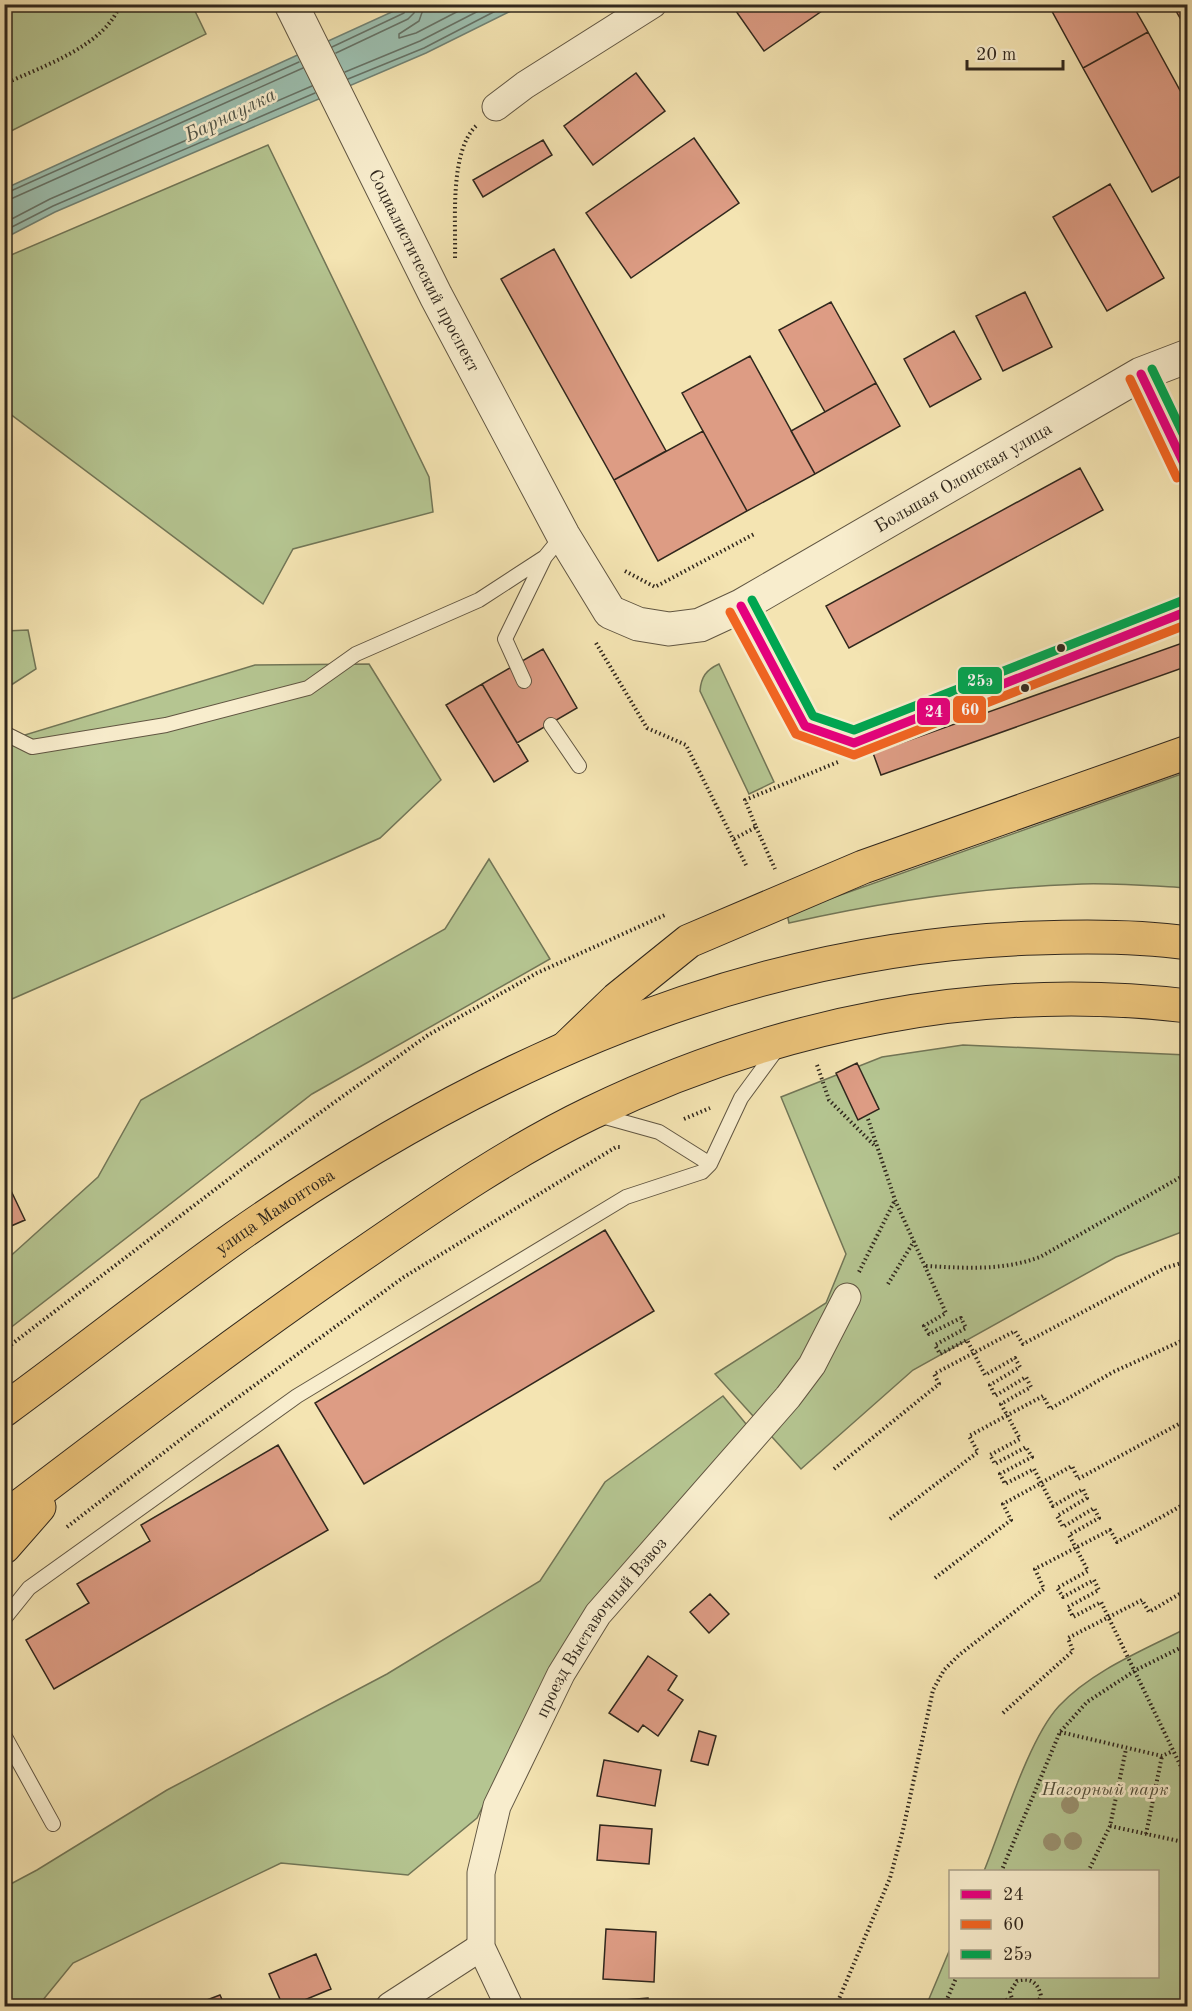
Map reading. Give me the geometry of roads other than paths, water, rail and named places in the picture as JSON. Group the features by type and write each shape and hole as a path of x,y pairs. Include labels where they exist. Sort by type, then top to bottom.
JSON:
{"main road":[{"path":"566,1047 617,999 688,941 863,867 1188,752"},
{"path":"566,1047 667,1007 747,981 843,958 929,945 1001,939 1078,937 1188,943"},
{"path":"4,1518 275,1313 430,1207 590,1113 693,1068 785,1038 851,1023 938,1008 1012,1001 1085,1000 1188,1006"},
{"name":"улица Мамонтова","path":"4,1410 237,1237 348,1164 454,1103 566,1047"},
{"path":"4,1547 81,1460"}],"street":[{"name":"Социалистический проспект","path":"291,4 436,296 554,546 610,612 638,624 669,629 700,625 741,606"},
{"path":"496,107 525,85 653,4"},
{"name":"Большая Олонская улица","path":"741,606 1141,374 1188,356"},
{"name":"проезд Выставочный Взвоз","path":"509,2007 481,1947 481,1873 497,1806 561,1674 598,1614 693,1502 788,1397 812,1365 847,1297"},
{"path":"390,2007 481,1947"}],"lane":[{"path":"1141,374 1188,473"},
{"path":"524,681 505,639 554,546"},
{"path":"4,733 32,747 166,725 308,687 356,654 479,600 554,546"},
{"path":"741,606 805,726 854,743 1188,611"},
{"path":"551,725 579,766"},
{"path":"4,1619 29,1588 297,1396 626,1197 702,1172 710,1164 741,1098 785,1038"},
{"path":"590,1113 659,1132 710,1164"},
{"path":"4,1735 53,1824"}],"water":[{"name":"Барнаулка","path":"407,5 523,5 426,53 55,212 5,238 4,189"}],"park label":[{"name":"Нагорный парк","path":"1105,1789"}]}
